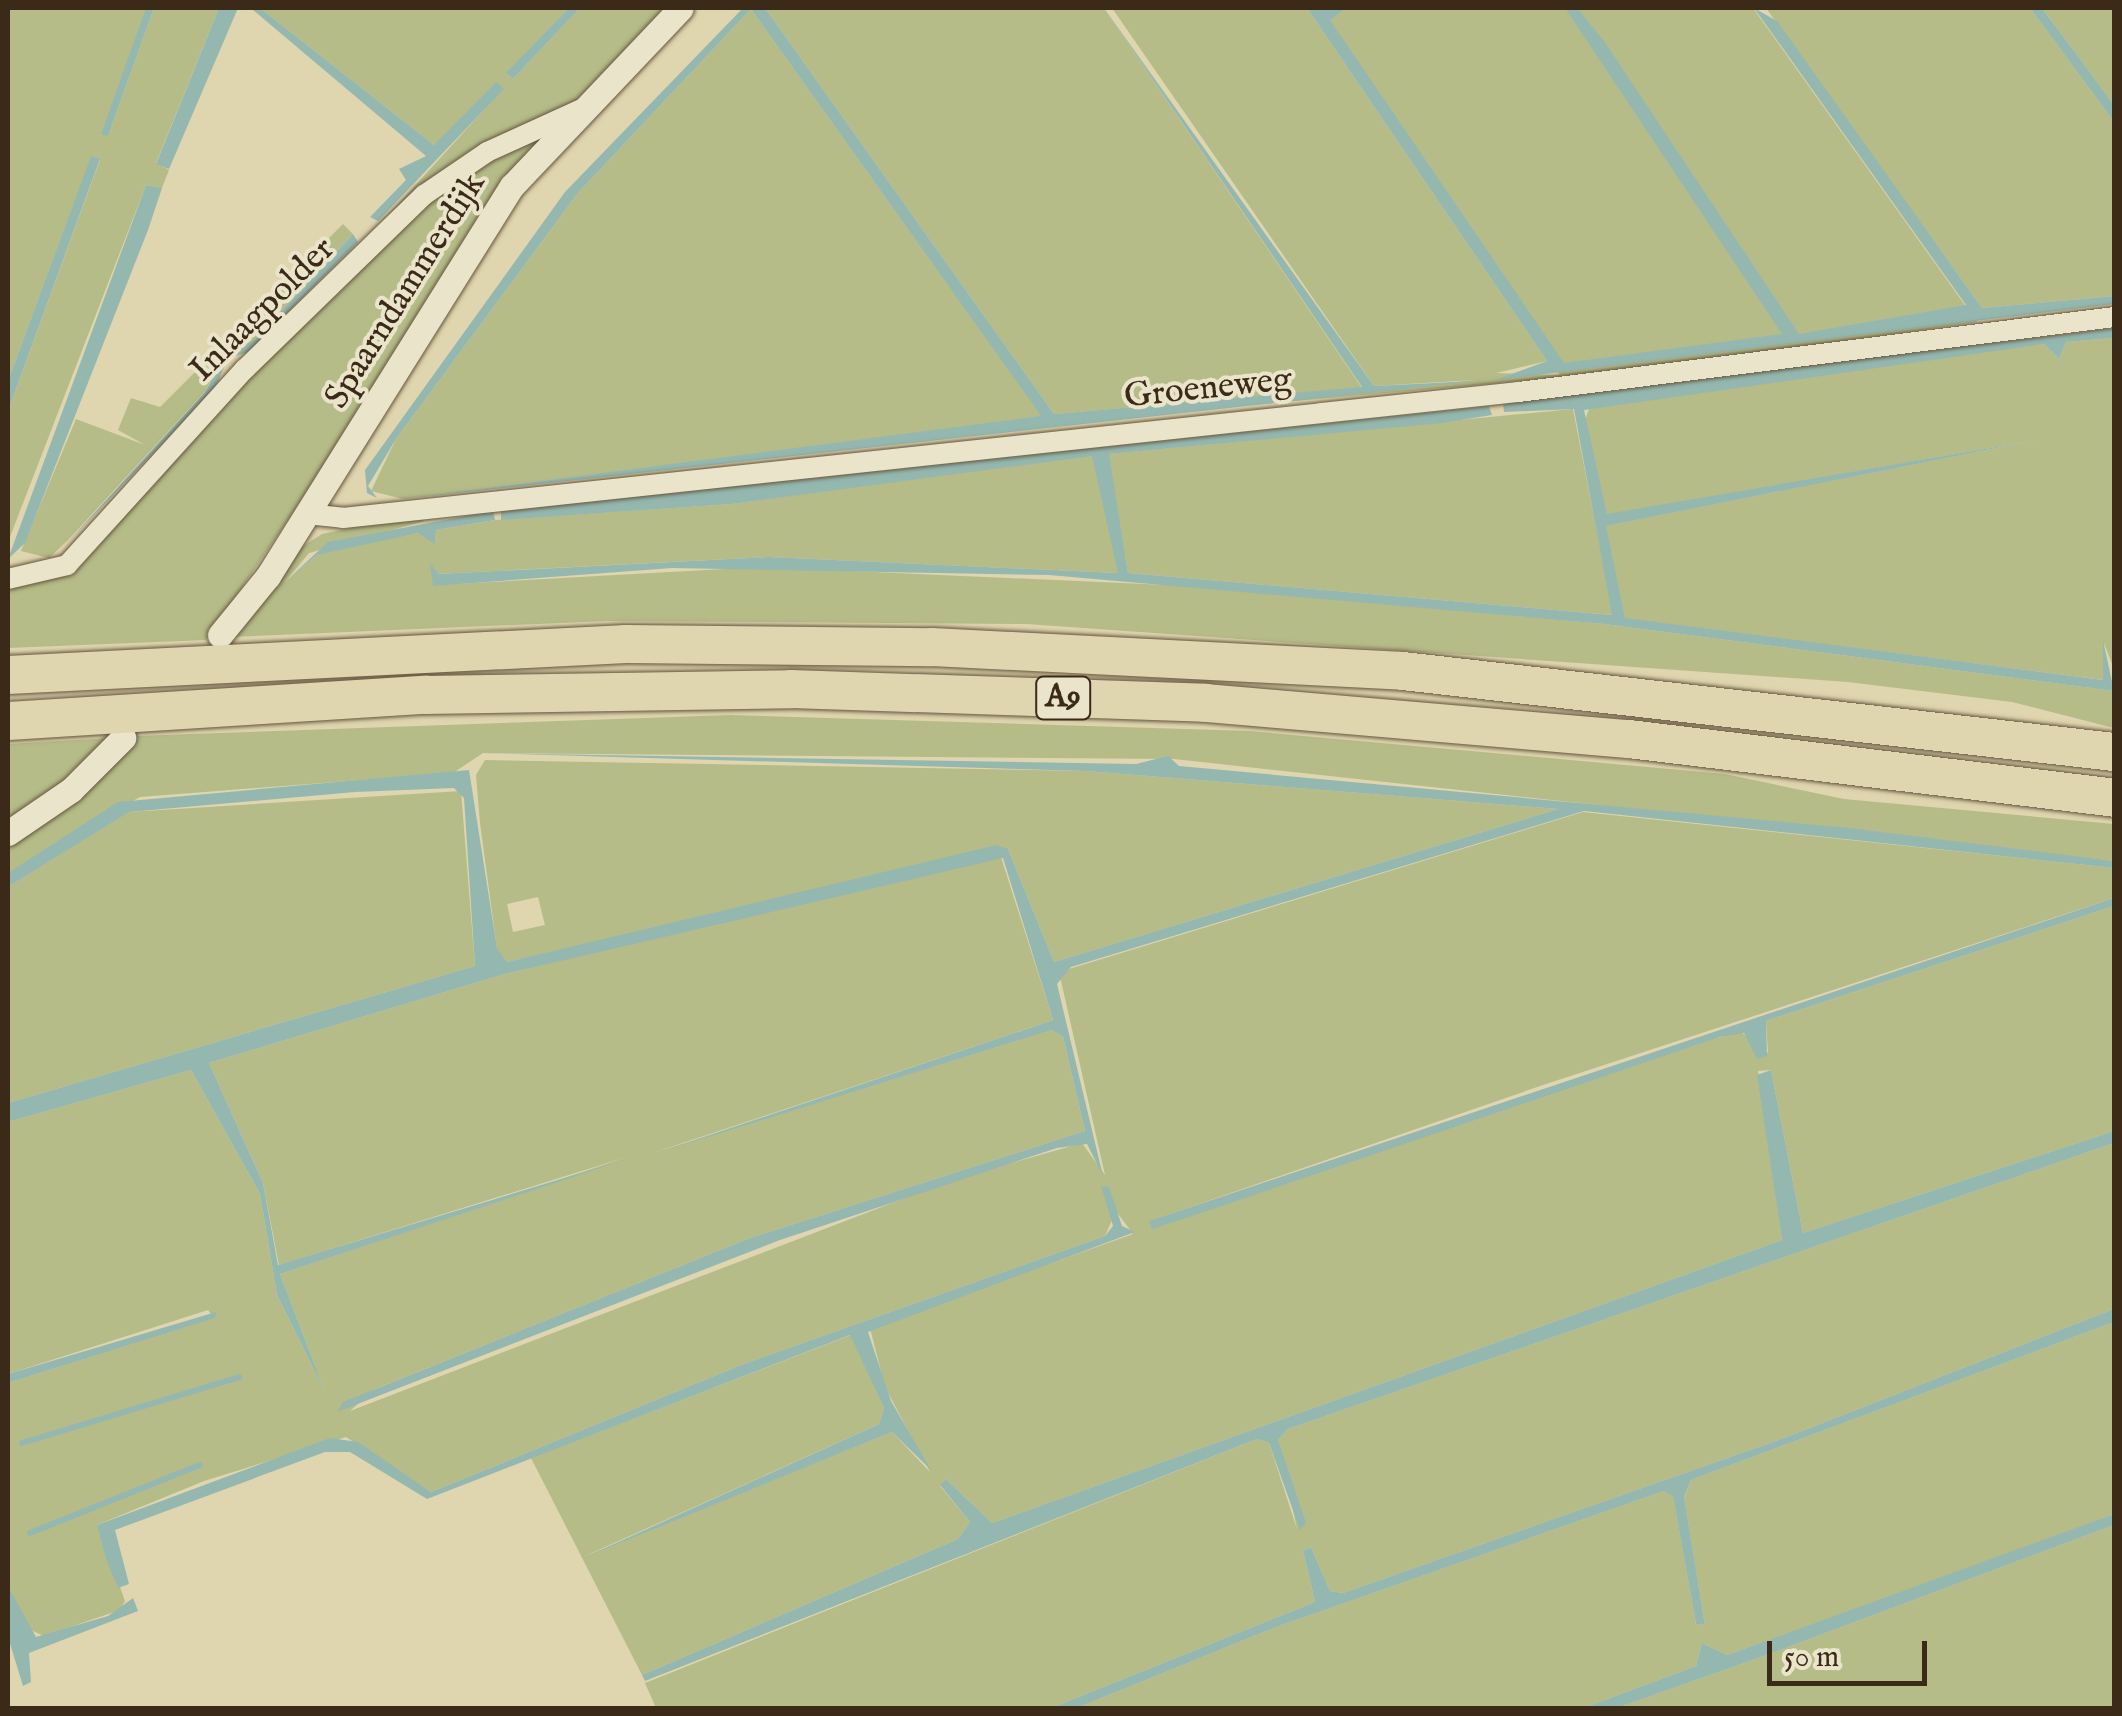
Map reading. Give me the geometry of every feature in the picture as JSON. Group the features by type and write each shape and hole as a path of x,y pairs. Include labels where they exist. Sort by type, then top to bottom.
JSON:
{"highway":[{"name":"A9","path":"8,675 608,645 932,647 1404,672 2114,752"},
{"name":"A9","path":"8,721 424,694 791,689 1186,702 1629,739 2114,798"}],"street":[{"name":"Spaarndammerdijk","path":"220,635 306,514 503,199 681,8"},
{"name":"Inlaagpolder","path":"8,579 67,566 245,369 424,195 488,152 588,106"},
{"name":"Groeneweg","path":"306,514 343,518 1519,392 2114,317"},
{"path":"8,833 71,790 124,738"}],"green space":[{"path":"8,8 146,8 108,136 154,8 219,8 156,163 169,170 162,188 146,185 8,542 8,411 100,160 91,157 8,381"},
{"path":"260,8 569,8 507,74 513,79 580,8 671,8 584,99 381,223 503,89 434,145"},
{"path":"765,8 1104,8 1362,388 1054,414"},
{"path":"1112,8 1307,8 1547,361 1496,373 1559,375 1550,346 1329,20 1347,8 1753,8 1977,322 1632,371 1151,414 1475,380 1374,386"},
{"path":"1766,8 2030,8 2114,122 2114,296 1982,308"},
{"path":"2042,8 2114,8 2114,105 2046,13"},
{"path":"751,9 1042,417 403,499 371,491 396,439 577,194"},
{"path":"559,122 206,640 8,648 8,584 66,573 231,392 455,178"},
{"path":"343,224 353,234 254,340 225,355 205,391 68,540 49,558 21,551 76,419 145,445 118,430 131,398 160,407"},
{"path":"2114,338 2114,669 2104,643 2104,680 1625,619 1605,526 2037,440 1607,515 1584,422 1591,404 2044,344 2059,359 2066,342"},
{"path":"1573,409 1613,615 1128,573 1108,454"},
{"path":"1081,455 1093,456 1119,573 769,557 437,574 437,585 760,567 1212,587 1604,624 2114,691 2114,728 2012,702 1848,682 1026,624 607,621 230,637 297,550 322,534 407,516 425,521 309,553 285,582 317,555 362,541 419,533 435,543 436,530 495,520 732,504"},
{"path":"731,715 1249,731 1725,774 1844,799 2114,824 2114,861 1174,759 483,753 453,773 140,797 8,873 8,843 136,736"},
{"path":"112,738 86,764 8,823 8,744"},
{"path":"485,760 1086,771 1558,809 1054,962 1008,849 507,962 497,949 476,775","holes":["538,897 545,925 513,932 507,904"]},
{"path":"461,791 475,966 8,1103 8,887 128,812"},
{"path":"1583,812 2114,868 2114,898 1543,1085 1150,1221 1152,1228 1713,1039 1741,1032 1768,1053 1766,1021 2114,906 2114,1131 1803,1233 1771,1070 1758,1071 1782,1240 992,1523 946,1479 940,1486 970,1522 958,1539 642,1675 531,1458 851,1335 884,1408 879,1424 583,1557 892,1432 930,1472 885,1387 870,1328 1133,1234 1116,1211 1105,1236 741,1365 431,1492 346,1437 204,1481 97,1525 125,1601 120,1610 44,1636 22,1626 8,1586 8,1383 214,1318 208,1310 8,1374 8,1122 191,1070 260,1194 277,1295 325,1392 280,1274 627,1157 279,1265 263,1183 209,1063 505,974 1000,854 1053,1020 653,1153 1052,1030 1063,1037 1085,1131 750,1238 375,1389 350,1411 952,1180 1082,1143 1105,1175 1059,972"},
{"path":"2114,1143 2114,1309 1784,1438 1343,1593 1330,1591 1311,1547 1303,1551 1315,1602 1051,1708 656,1708 645,1683 1257,1439 1269,1443 1297,1529 1278,1440 1288,1429"},
{"path":"2114,1322 2114,1514 1985,1563 1727,1655 1702,1643 1696,1666 1583,1708 1077,1708 1279,1626 1664,1491 1673,1495 1696,1624 1705,1625 1684,1498 1691,1480"},
{"path":"2114,1525 2114,1708 1617,1708 1764,1656"}],"water":[{"path":"146,8 154,8 108,136 101,134"},
{"path":"219,8 238,8 169,169 156,164"},
{"path":"260,8 434,145 496,82 504,89 378,221 370,217 406,180 399,169 426,156 252,9"},
{"path":"569,8 580,8 513,79 506,73"},
{"path":"743,8 765,8 1054,414 1362,387 1104,8 1374,386 1475,381 403,499 1041,416 751,9 577,194 396,439 368,486 377,498 367,493 365,470 565,192"},
{"path":"1307,8 1347,8 1330,20 1564,363 1782,334 1565,8 1577,8 1604,41 1799,334 1966,305 1754,8 1777,21 1982,308 2114,296 2114,304 1495,380 1547,361"},
{"path":"2030,8 2042,8 2114,105 2114,122"},
{"path":"91,156 100,159 8,411 8,381"},
{"path":"146,185 162,188 148,230 25,543 8,559"},
{"path":"353,234 358,242 248,352 228,359 214,390 66,544 205,392 225,355 254,340"},
{"path":"2114,328 2114,338 2066,342 2059,359 2044,344 1584,410 1607,514 2037,440 1606,526 1625,618 2103,680 2103,640 2114,691 1604,624 1049,575 672,568 433,586 430,563 438,574 769,557 1118,573 1092,456 732,504 501,520 501,511 1489,406 1492,415 1442,423 1109,454 1128,573 1612,615 1574,409 1504,412 1503,402"},
{"path":"493,511 495,520 436,530 435,544 418,533 317,555 285,582 328,542"},
{"path":"483,753 1136,764 1168,756 1179,766 1849,828 2114,861 2114,868 1584,811 1071,967 1057,984 1103,1176 1087,1144 1057,1148 780,1240 337,1412 343,1402 750,1238 1085,1131 1063,1037 1052,1030 653,1154 1053,1020 1003,858 505,974 209,1063 263,1183 278,1265 630,1158 280,1274 325,1392 277,1295 260,1194 191,1070 8,1122 8,1103 475,966 464,798 454,788 355,792 129,812 8,887 8,873 118,802 469,770 497,948 507,962 997,845 1008,849 1054,962 1558,809 1086,771"},
{"path":"2114,898 2114,906 1766,1021 1767,1056 1757,1059 1744,1033 1720,1037 1152,1229 1149,1221"},
{"path":"1771,1070 1803,1233 2114,1131 2114,1143 1288,1429 1278,1440 1306,1523 1300,1530 1269,1443 1257,1439 645,1681 642,1675 958,1539 970,1522 940,1485 946,1479 992,1523 1782,1240 1757,1075"},
{"path":"1101,1186 1109,1187 1122,1226 1135,1232 868,1332 891,1401 931,1470 892,1432 583,1558 879,1424 884,1408 850,1335 427,1499 350,1452 325,1452 115,1530 129,1584 118,1588 106,1559 97,1525 330,1438 358,1442 431,1492 741,1365 1105,1236 1113,1226"},
{"path":"2114,1309 2114,1322 1691,1480 1684,1497 1705,1625 1696,1624 1673,1496 1664,1491 1279,1626 1077,1708 1051,1708 1315,1602 1303,1551 1311,1547 1330,1591 1343,1593 1784,1438"},
{"path":"216,1312 215,1318 8,1383 8,1374"},
{"path":"2114,1514 2114,1525 1764,1656 1617,1708 1583,1708 1696,1666 1702,1643 1727,1655"},
{"path":"8,1586 36,1637 108,1616 133,1598 138,1611 29,1653 31,1682 23,1686 8,1637"}],"waterway":[{"path":"22,1443 239,1377"},
{"path":"30,1533 200,1465"}]}
